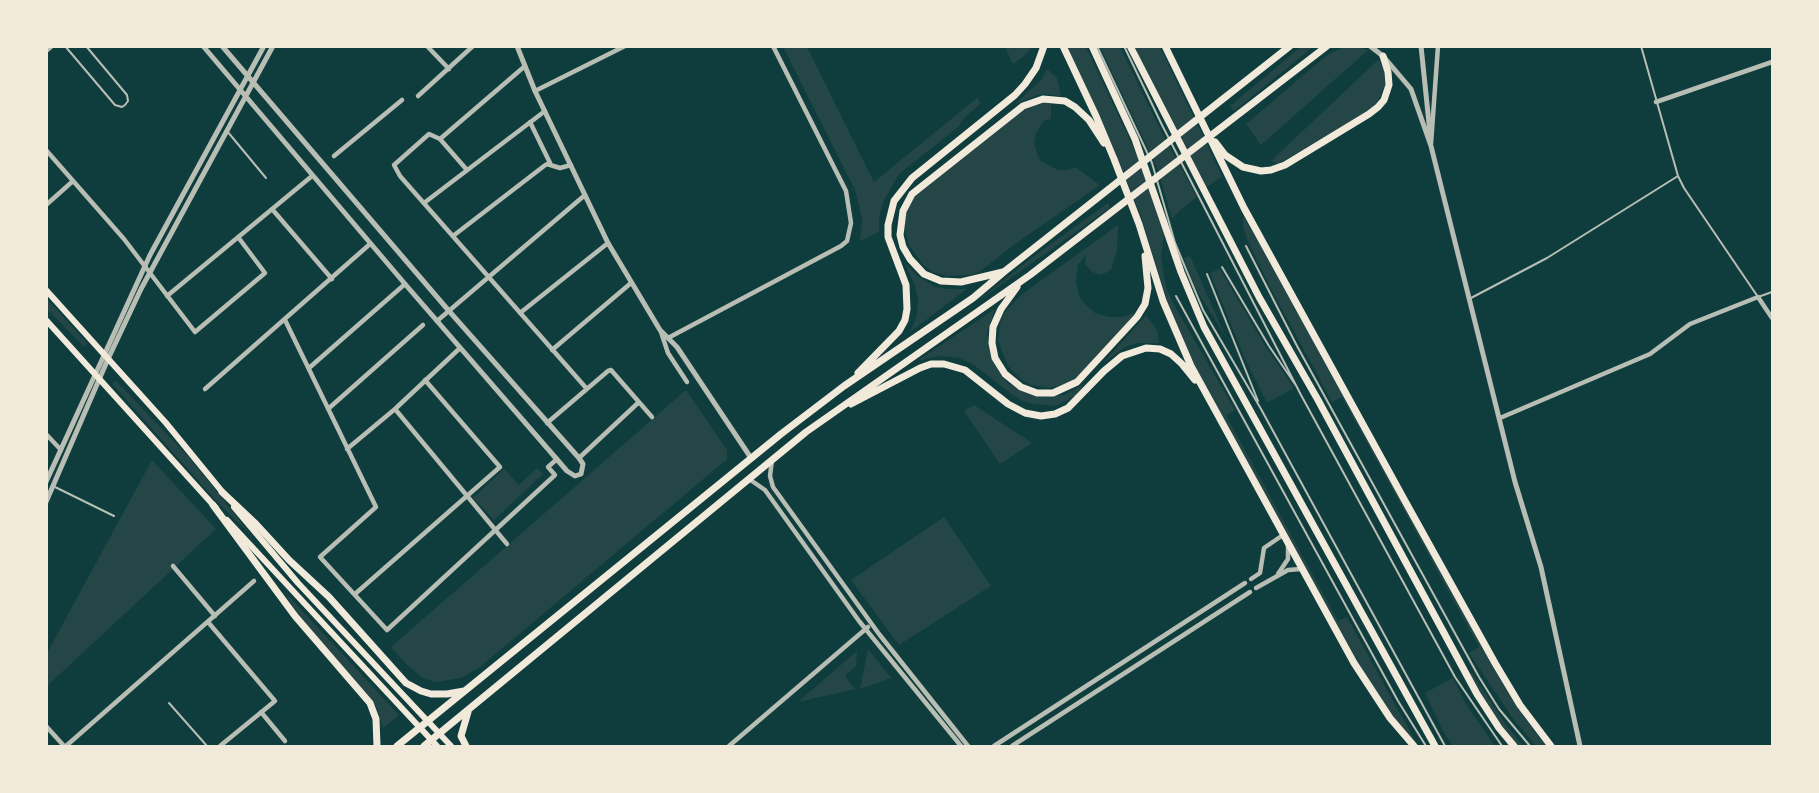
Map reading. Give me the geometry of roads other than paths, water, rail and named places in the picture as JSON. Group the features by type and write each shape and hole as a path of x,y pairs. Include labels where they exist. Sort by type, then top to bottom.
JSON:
{"main road":[{"path":"844,386 899,331 905,320 908,298 906,285 888,237 888,225 894,201 912,178 1014,96 1036,68 1044,46"},
{"path":"1063,46 1114,159 1139,224 1163,301 1204,390 1301,568 1374,695 1414,747"},
{"path":"1092,46 1135,139 1181,272 1204,327 1435,747"},
{"path":"1130,46 1259,297 1318,400 1477,694 1514,747"},
{"path":"1167,46 1244,208 1495,663 1520,705 1551,747"},
{"path":"397,747 751,458 844,386 957,310 1290,46"},
{"path":"424,747 772,460 830,415 1030,275 1327,47"},
{"path":"1205,128 1225,155 1243,167 1261,171 1285,165 1377,107 1384,99 1389,85 1389,72 1383,56"},
{"path":"1005,271 961,282 941,281 924,274 910,259 903,247 900,235 903,211 912,194 1023,106 1043,99 1065,101 1075,107 1089,120 1114,159"},
{"path":"1021,281 1001,309 993,327 992,344 998,365 1012,381 1021,387 1037,393 1053,393 1077,382 1125,332 1145,304 1148,280 1139,224"},
{"path":"46,290 166,423 298,583 451,747"},
{"path":"46,320 437,747"},
{"path":"830,415 920,368 937,364 951,365 965,370 1008,404 1025,413 1041,416 1055,414 1068,408 1122,356 1146,348 1160,349 1171,354 1204,390"},
{"path":"222,492 329,597 406,683 421,692 431,694 466,691"},
{"path":"213,505 295,616 370,703 376,719 377,747"},
{"path":"466,747 461,736 468,712"}],"street":[{"path":"46,51 52,46"},
{"path":"203,46 370,244 567,471 575,476 581,474 583,465 579,458 449,311 222,46"},
{"path":"53,486 46,483 97,376 144,266 264,46"},
{"path":"106,356 149,272 273,46"},
{"path":"427,46 449,69"},
{"path":"418,96 473,46"},
{"path":"517,46 535,91 608,243 660,330 668,353 687,382"},
{"path":"535,91 625,46"},
{"path":"669,338 847,241 851,213 846,191 773,46"},
{"path":"1370,46 1383,56 1406,82 1414,95 1431,146 1515,482 1541,567 1580,747"},
{"path":"1421,46 1431,146"},
{"path":"1431,146 1438,46"},
{"path":"1656,102 1773,62"},
{"path":"440,139 525,66"},
{"path":"334,156 402,100"},
{"path":"424,203 545,111"},
{"path":"530,122 551,165"},
{"path":"467,170 440,139 427,134 394,165 400,176 587,389"},
{"path":"46,150 149,272 195,332 265,273 238,237"},
{"path":"453,236 543,166 551,165 560,168 571,165"},
{"path":"167,296 312,176"},
{"path":"46,205 73,181"},
{"path":"437,321 585,195"},
{"path":"272,209 332,279"},
{"path":"520,313 608,243"},
{"path":"206,389 370,244"},
{"path":"552,350 631,283"},
{"path":"309,368 405,284"},
{"path":"1500,418 1650,354 1690,324 1758,297 1773,318"},
{"path":"285,320 376,507 320,557 387,630 555,475 548,467 557,459"},
{"path":"328,409 423,325"},
{"path":"660,330 677,347 751,458"},
{"path":"347,449 460,348"},
{"path":"547,423 611,370 652,417"},
{"path":"46,502 97,376"},
{"path":"355,594 500,467 425,380"},
{"path":"579,458 639,402"},
{"path":"394,409 507,544"},
{"path":"46,434 61,450"},
{"path":"772,460 770,476 772,487 872,623 968,747"},
{"path":"749,479 765,490 865,629 961,747"},
{"path":"1265,583 1260,573 1264,548 1283,535"},
{"path":"1276,576 1288,559 1288,543"},
{"path":"173,566 215,616"},
{"path":"1256,588 1290,569 1301,568"},
{"path":"1251,579 1260,573"},
{"path":"46,726 65,747 254,581"},
{"path":"994,747 1245,583"},
{"path":"1012,747 1250,592"},
{"path":"208,622 275,700 220,747"},
{"path":"729,747 872,623"},
{"path":"261,712 285,741"}],"lane":[{"path":"65,46 114,105 122,107 128,101 127,95 86,46"},
{"path":"1097,46 1152,164 1175,243 1203,310 1261,409 1445,747"},
{"path":"1124,46 1162,125 1302,395 1455,677 1503,747"},
{"path":"1641,46 1678,176 1684,188 1758,297 1773,292"},
{"path":"228,131 266,178"},
{"path":"1471,299 1546,258 1678,176"},
{"path":"1246,246 1297,346 1479,678 1530,747"},
{"path":"1222,267 1269,346 1302,395"},
{"path":"1207,274 1261,409"},
{"path":"1176,296 1398,701 1426,747"},
{"path":"53,486 114,516"},
{"path":"169,703 207,747"}]}
